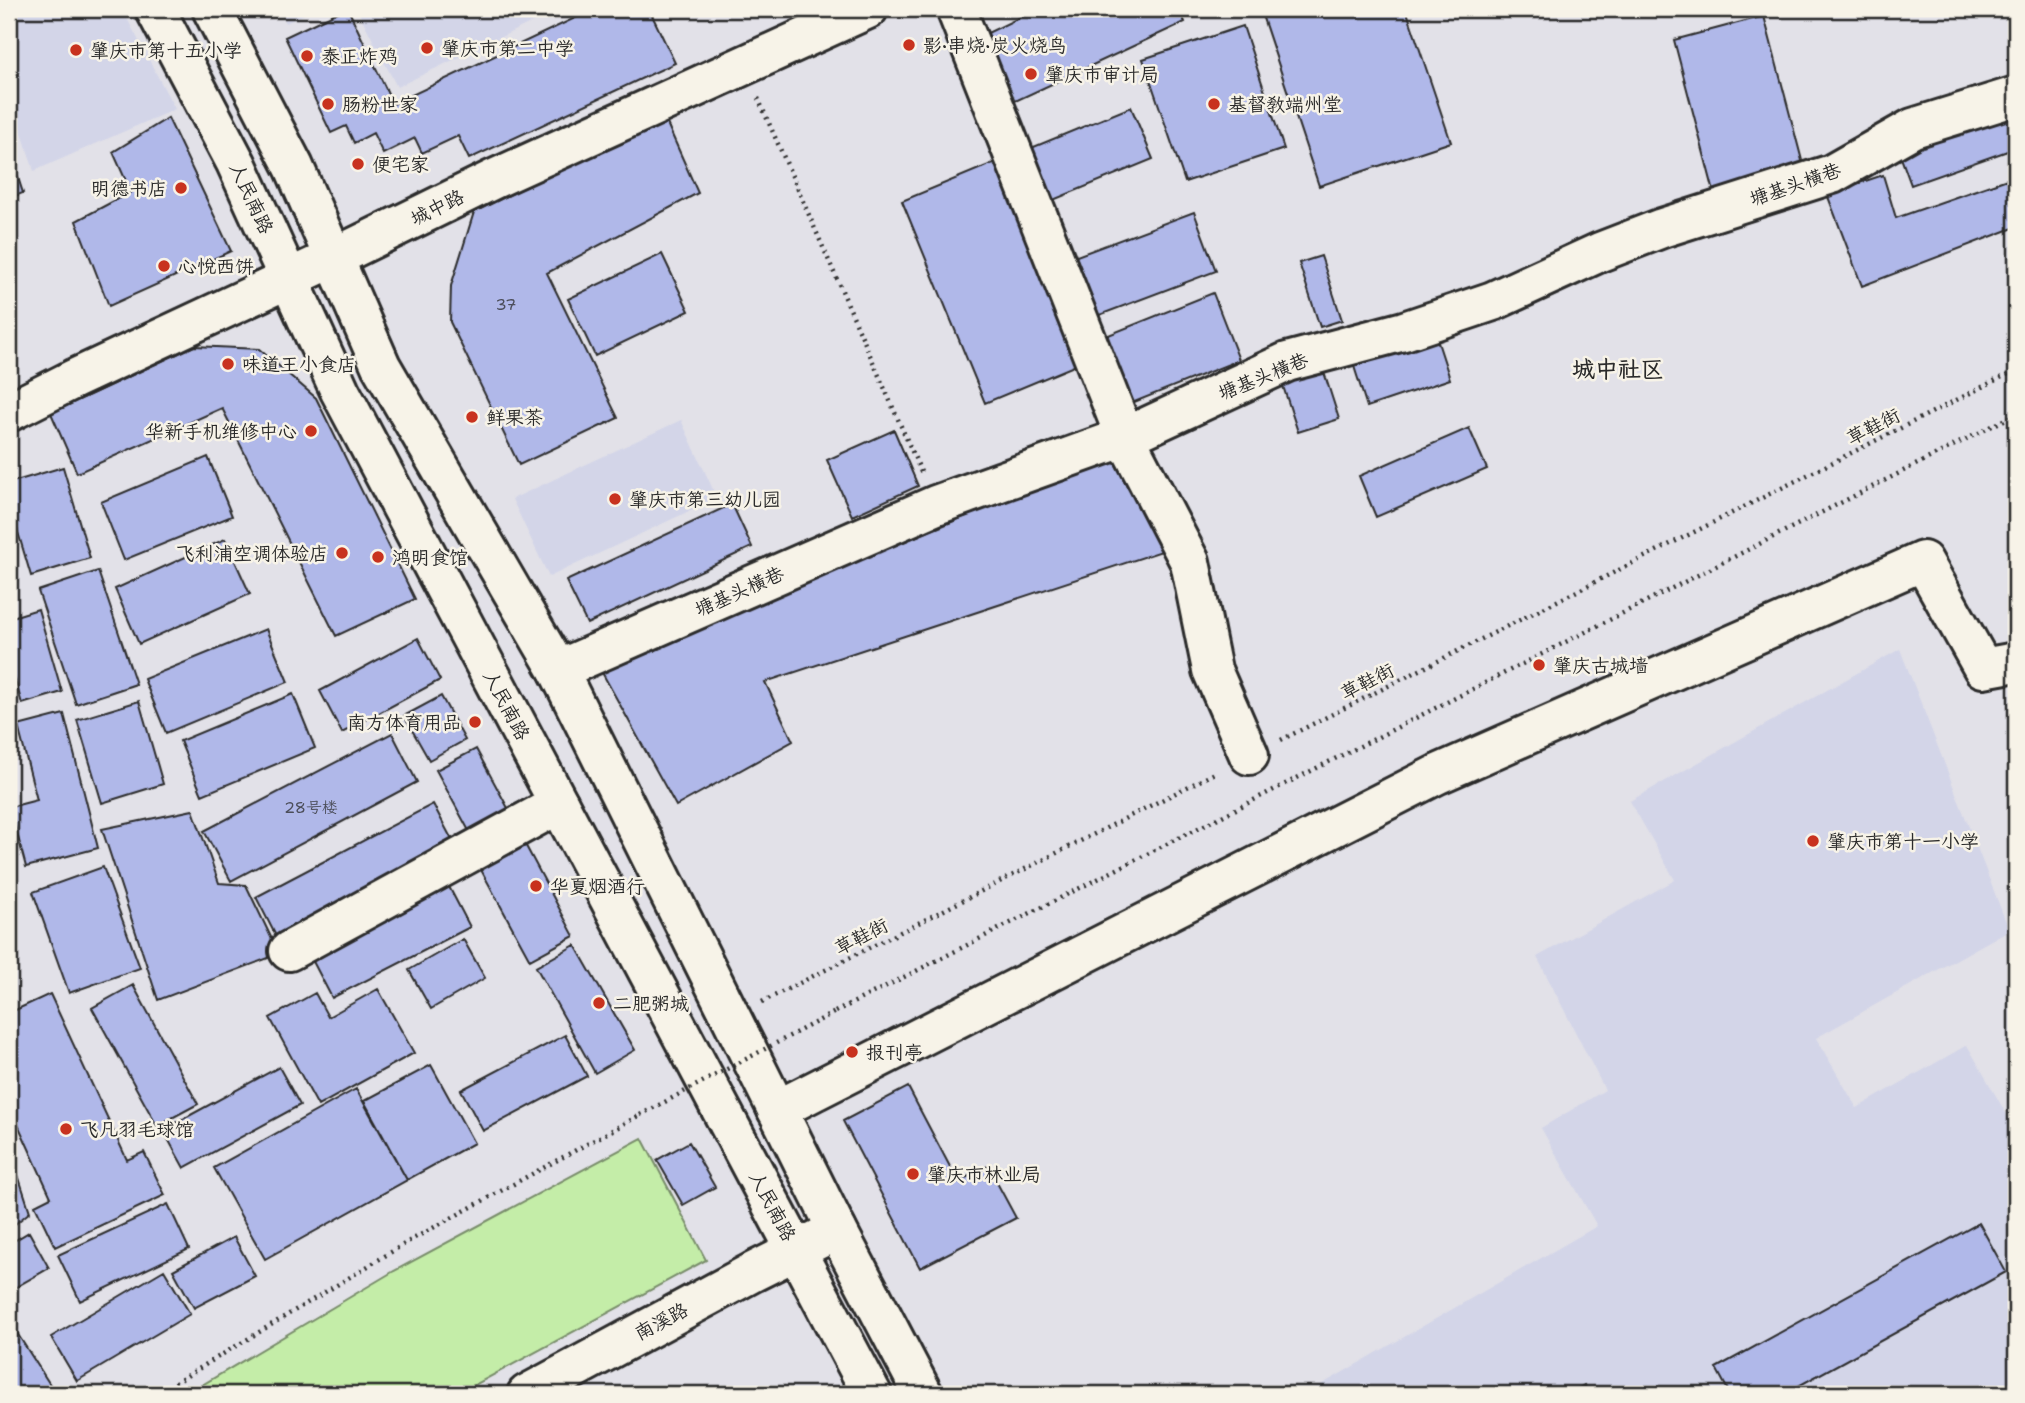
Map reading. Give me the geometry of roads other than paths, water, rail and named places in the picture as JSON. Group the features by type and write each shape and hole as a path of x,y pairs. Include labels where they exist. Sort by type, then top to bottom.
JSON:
{"main road":[{"name":"人民南路","path":"155,9 236,163 340,391 872,1394"},
{"path":"212,9 294,167 381,366 558,670 730,1018 923,1394"},
{"name":"城中路","path":"9,412 494,179 868,9"},
{"path":"956,9 1125,437 1190,562 1212,670 1250,755"},
{"name":"塘基头横巷","path":"558,670 936,505 1125,437 1287,362 1405,331 1493,301 1600,252 1662,228 1832,174 1913,128 2016,96"},
{"path":"777,1110 1438,774 1923,561 1983,668 2016,662"},
{"path":"289,951 559,804"},
{"name":"南溪路","path":"527,1394 753,1272 837,1230"}],"place":[{"name":"影·串烧·炭火烧鸟","path":"909,45"},
{"name":"肇庆市第二中学","path":"427,48"},
{"name":"肇庆市第十五小学","path":"76,50"},
{"name":"泰正炸鸡","path":"307,56"},
{"name":"肇庆市审计局","path":"1031,74"},
{"name":"肠粉世家","path":"328,104"},
{"name":"基督教端州堂","path":"1214,104"},
{"name":"便宅家","path":"358,164"},
{"name":"明德书店","path":"181,188"},
{"name":"心悦西饼","path":"164,266"},
{"name":"味道王小食店","path":"228,364"},
{"name":"鲜果茶","path":"472,417"},
{"name":"华新手机维修中心","path":"311,431"},
{"name":"肇庆市第三幼儿园","path":"615,499"},
{"name":"飞利浦空调体验店","path":"342,553"},
{"name":"鸿明食馆","path":"378,557"},
{"name":"肇庆古城墙","path":"1539,665"},
{"name":"南方体育用品","path":"475,722"},
{"name":"肇庆市第十一小学","path":"1813,841"},
{"name":"华夏烟酒行","path":"536,886"},
{"name":"二肥粥城","path":"599,1003"},
{"name":"报刊亭","path":"852,1052"},
{"name":"飞凡羽毛球馆","path":"66,1129"},
{"name":"肇庆市林业局","path":"913,1174"}],"district":[{"name":"城中社区","path":"1618,369"}]}
